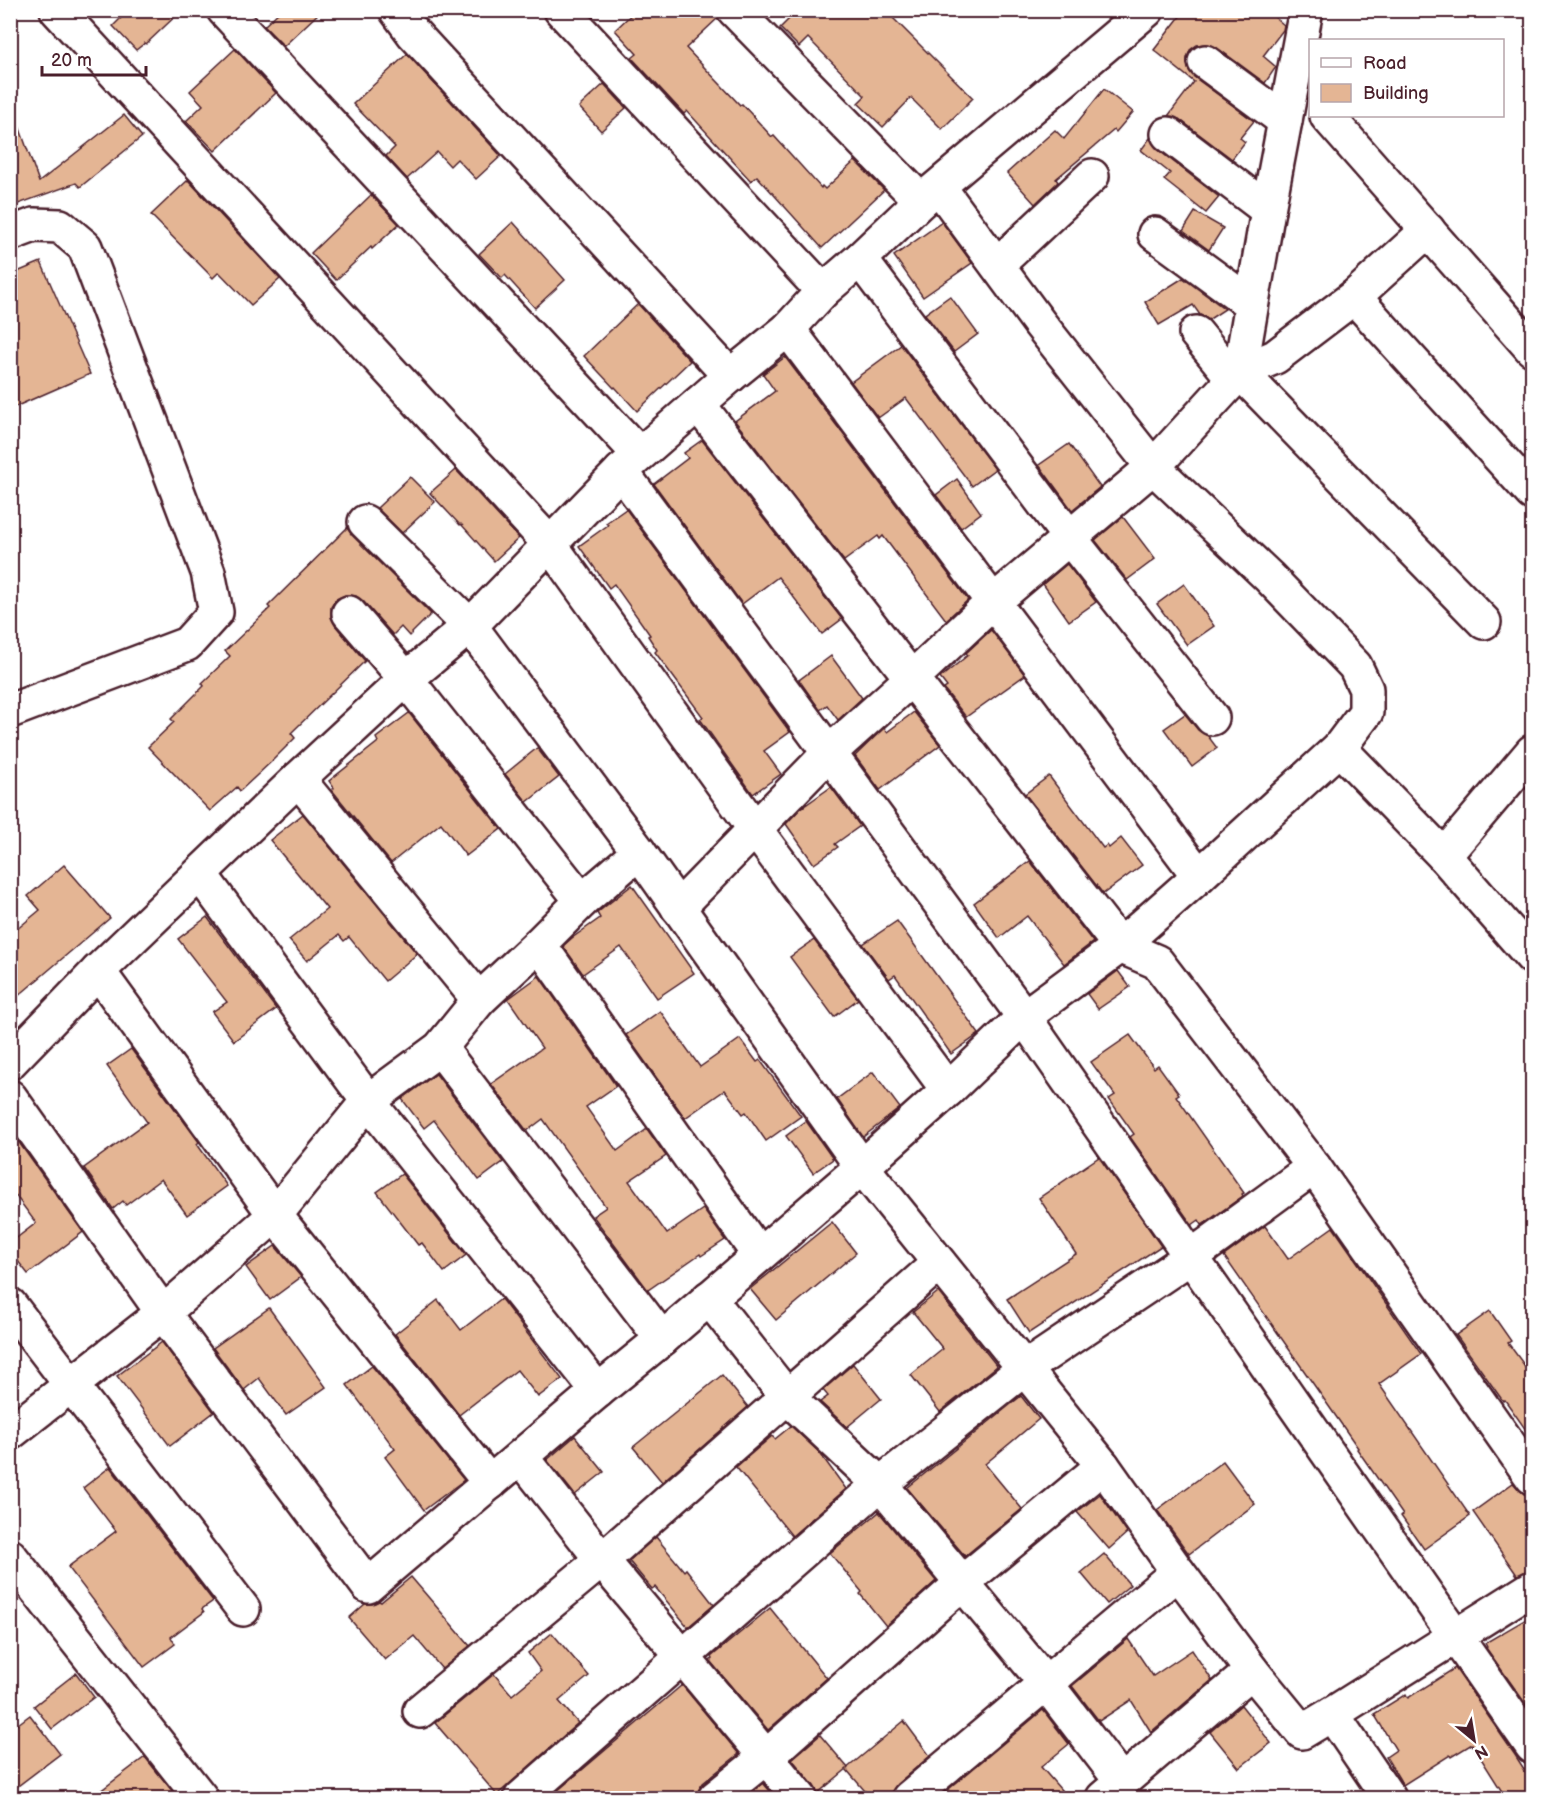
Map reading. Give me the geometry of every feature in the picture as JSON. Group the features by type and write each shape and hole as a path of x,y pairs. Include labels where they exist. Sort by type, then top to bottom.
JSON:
{"street":[{"path":"57,10 549,543 755,829 948,1090"},
{"path":"224,10 630,462 829,753 1024,1017 1533,1746"},
{"path":"396,10 413,33 730,376"},
{"path":"561,10 823,291"},
{"path":"10,1097 163,1313 368,1586 662,1339 862,1167 948,1090 1024,1017 1120,946 1339,748 1366,712 1366,689 1355,666 1269,577 1153,467 1040,324 997,265 930,194 734,10"},
{"path":"10,1062 98,971 298,779 406,679 470,626 630,462 788,329 823,291 930,194 1147,10"},
{"path":"1236,375 1285,121 1302,87 1306,10"},
{"path":"1205,62 1285,121"},
{"path":"1328,117 1533,349"},
{"path":"1168,134 1268,210"},
{"path":"997,265 1092,176"},
{"path":"10,234 34,225 60,225 85,247 208,572 216,612 187,645 10,711"},
{"path":"678,908 829,753 992,603 1153,467 1236,375 1275,357 1354,297 1428,230"},
{"path":"1155,234 1251,304"},
{"path":"860,259 1069,537 1212,718"},
{"path":"1354,297 1533,493"},
{"path":"788,329 1199,876"},
{"path":"1196,333 1484,622"},
{"path":"698,404 1120,946 1157,962 1314,1167 1533,1477"},
{"path":"365,522 470,626 639,852 862,1167 1103,1466 1252,1671 1302,1732 1533,1588"},
{"path":"349,613 406,679 582,901"},
{"path":"1339,748 1444,856 1533,957"},
{"path":"1444,856 1533,753"},
{"path":"298,779 479,1000"},
{"path":"10,1433 163,1313 275,1215 368,1101 440,1048 479,1000 582,901 639,852"},
{"path":"200,874 368,1101 598,1391"},
{"path":"539,944 759,1255"},
{"path":"98,971 275,1215 490,1483"},
{"path":"440,1048 662,1339"},
{"path":"521,1798 880,1484 1024,1369 1192,1256 1314,1167"},
{"path":"420,1711 602,1560 939,1263"},
{"path":"709,1298 787,1397 880,1484 1046,1682 1112,1790 1252,1671"},
{"path":"10,1305 243,1609"},
{"path":"520,1457 602,1560 800,1798"},
{"path":"715,1798 765,1758 963,1582 1103,1466"},
{"path":"10,1556 201,1798"},
{"path":"909,1798 1178,1572"},
{"path":"1332,1714 1389,1798"}],"building":[{"path":"129,10 182,10 146,44 136,50 113,26"},
{"path":"281,10 322,10 284,46 264,26"},
{"path":"636,10 716,10 718,18 686,48 772,137 774,136 821,188 822,186 825,189 855,161 884,190 822,248 757,176 751,181 687,111 684,114 632,58 637,54 615,30"},
{"path":"780,10 885,10 973,98 942,129 911,98 883,127 858,103 865,96 808,38 799,47 780,28 789,19"},
{"path":"1185,10 1266,10 1284,25 1283,30 1263,56 1276,67 1265,83 1216,47 1208,44 1197,45 1190,50 1187,59 1188,69 1194,77 1254,121 1240,138 1245,142 1232,159 1179,119 1168,116 1194,82 1154,50"},
{"path":"235,49 276,93 215,151 186,121 203,105 190,91"},
{"path":"407,54 501,156 476,179 457,159 450,166 437,152 407,179 386,156 395,147 353,104"},
{"path":"604,84 626,108 601,131 579,107"},
{"path":"1104,89 1133,112 1116,132 1114,130 1056,179 1058,182 1035,204 1007,173 1055,130 1064,139"},
{"path":"14,112 39,182 124,115 142,137 80,187 76,183 10,207 10,113"},
{"path":"1150,138 1157,149 1219,197 1206,213 1164,180 1170,173 1141,150"},
{"path":"188,180 280,279 251,305 219,272 213,278 151,215"},
{"path":"371,195 399,224 336,280 311,253"},
{"path":"1195,212 1223,228 1209,250 1183,231"},
{"path":"513,222 565,280 535,308 505,275 502,278 479,254"},
{"path":"942,222 972,263 923,297 894,256"},
{"path":"41,262 90,374 10,409 10,275"},
{"path":"1183,278 1225,309 1208,320 1200,315 1193,305 1159,325 1145,302"},
{"path":"950,296 978,334 954,352 925,314"},
{"path":"638,304 690,361 637,411 584,356"},
{"path":"901,345 995,469 972,486 906,398 878,418 851,382"},
{"path":"785,357 968,600 946,620 883,536 880,539 878,536 844,561 735,421 775,391 763,374"},
{"path":"702,440 842,619 822,634 778,577 742,604 654,484 688,458 684,453"},
{"path":"1069,444 1100,487 1072,510 1039,465"},
{"path":"456,470 519,538 494,561 430,493"},
{"path":"410,477 435,502 402,533 377,508"},
{"path":"957,479 981,513 961,528 936,495"},
{"path":"626,509 790,732 764,751 781,774 753,794 700,719 703,717 655,652 657,650 648,636 650,635 614,584 609,588 579,546"},
{"path":"1123,517 1155,559 1127,580 1095,540"},
{"path":"347,528 431,614 409,636 401,627 393,635 356,596 345,595 336,599 331,607 331,617 365,661 291,733 295,738 271,762 240,791 237,787 210,811 148,747 174,722 171,719 204,686 202,683 230,656 225,651"},
{"path":"1067,564 1096,602 1069,621 1043,584"},
{"path":"1184,584 1214,626 1187,645 1157,604"},
{"path":"991,630 1025,675 966,717 944,689 947,687 940,678 968,655 966,653"},
{"path":"831,656 862,698 838,720 827,705 820,710 799,680"},
{"path":"914,712 940,745 880,790 855,756 884,728 887,732"},
{"path":"409,713 501,829 466,856 441,823 391,863 332,790 334,788 329,781 378,742 376,738"},
{"path":"1185,714 1217,748 1192,767 1164,729"},
{"path":"537,748 559,777 527,802 505,774"},
{"path":"1049,776 1103,848 1107,845 1109,848 1121,838 1142,865 1103,894 1025,794"},
{"path":"831,787 860,826 835,844 838,847 814,864 786,824 800,809"},
{"path":"303,814 417,954 385,981 349,937 344,941 339,935 307,961 289,940 327,909 270,840"},
{"path":"1030,861 1093,942 1064,964 1027,916 999,938 974,903"},
{"path":"64,865 110,918 10,1003 10,935 40,910 28,896"},
{"path":"632,885 694,973 657,998 621,947 583,974 563,946 600,918 597,913"},
{"path":"207,917 276,1009 234,1041 212,1012 227,1002 178,939"},
{"path":"897,921 979,1034 951,1054 895,975 889,979 863,944"},
{"path":"814,940 858,999 834,1017 790,957"},
{"path":"1118,971 1130,987 1098,1009 1087,994"},
{"path":"539,976 616,1086 586,1107 617,1151 647,1129 666,1156 629,1181 667,1234 703,1209 725,1240 701,1256 700,1254 648,1290 593,1216 606,1207 543,1119 527,1131 491,1084 542,1048 508,999"},
{"path":"660,1011 700,1067 740,1039 757,1062 760,1060 801,1116 766,1141 746,1112 743,1114 725,1090 685,1118 626,1035"},
{"path":"1130,1035 1154,1068 1158,1065 1179,1094 1176,1096 1244,1193 1202,1225 1199,1220 1192,1225 1130,1137 1134,1134 1109,1099 1115,1095 1091,1062"},
{"path":"131,1049 199,1142 197,1144 227,1186 187,1215 161,1179 126,1205 123,1201 113,1209 84,1168 147,1122 107,1066"},
{"path":"873,1072 900,1108 863,1137 837,1099"},
{"path":"436,1074 503,1162 479,1180 434,1120 424,1128 402,1099"},
{"path":"806,1121 833,1159 813,1173 786,1136"},
{"path":"10,1130 83,1232 28,1274 10,1251 10,1243 36,1223 10,1188"},
{"path":"1099,1157 1161,1246 1029,1333 1007,1299 1076,1254 1039,1198"},
{"path":"402,1174 466,1255 444,1272 422,1243 418,1245 377,1192"},
{"path":"832,1222 856,1253 776,1320 750,1289"},
{"path":"1265,1226 1288,1259 1333,1227 1421,1354 1379,1384 1470,1516 1424,1549 1358,1448 1224,1256"},
{"path":"275,1246 301,1277 270,1300 246,1267"},
{"path":"938,1292 997,1366 940,1412 911,1375 943,1349 913,1312"},
{"path":"501,1299 562,1379 538,1397 517,1370 459,1415 395,1334 438,1300 461,1330"},
{"path":"269,1308 326,1387 286,1415 259,1378 244,1390 213,1348"},
{"path":"1490,1311 1511,1341 1508,1343 1533,1377 1533,1440 1456,1335"},
{"path":"162,1342 214,1412 170,1446 117,1376"},
{"path":"853,1364 881,1399 847,1427 820,1402 828,1396 823,1390"},
{"path":"372,1366 464,1480 424,1510 385,1457 395,1449 347,1385"},
{"path":"722,1375 748,1407 662,1482 633,1447"},
{"path":"1021,1396 1039,1419 985,1464 1022,1509 965,1556 907,1488"},
{"path":"791,1426 819,1452 846,1489 792,1536 736,1467 772,1436 775,1439"},
{"path":"575,1436 604,1472 575,1495 547,1460"},
{"path":"1223,1461 1255,1504 1189,1554 1157,1510"},
{"path":"110,1467 213,1601 202,1609 204,1612 171,1637 175,1644 144,1667 68,1567 116,1531 83,1488"},
{"path":"1513,1483 1524,1494 1533,1496 1533,1569 1517,1575 1473,1512"},
{"path":"1100,1494 1127,1533 1109,1549 1077,1512"},
{"path":"879,1512 936,1581 886,1626 830,1553"},
{"path":"656,1537 684,1571 686,1569 714,1605 688,1627 655,1587 652,1589 629,1561"},
{"path":"1104,1554 1130,1585 1107,1604 1081,1573"},
{"path":"411,1577 470,1646 442,1669 414,1636 385,1660 349,1618 365,1604 381,1602"},
{"path":"770,1608 827,1678 768,1730 710,1661 711,1657"},
{"path":"1533,1615 1533,1709 1530,1710 1486,1648 1485,1643"},
{"path":"552,1633 589,1676 559,1701 578,1723 497,1795 435,1723 494,1674 512,1695 541,1671 528,1653"},
{"path":"1128,1639 1153,1676 1192,1650 1212,1680 1151,1732 1131,1700 1099,1721 1072,1686"},
{"path":"1455,1668 1533,1783 1533,1790 1520,1798 1506,1798 1472,1744 1403,1785 1386,1757 1396,1750 1374,1714 1406,1694 1408,1698"},
{"path":"76,1673 94,1697 52,1729 34,1706"},
{"path":"682,1685 739,1754 703,1783 697,1798 549,1798"},
{"path":"1241,1705 1271,1743 1239,1768 1210,1732"},
{"path":"1043,1710 1069,1744 1041,1767 1068,1798 938,1798"},
{"path":"30,1715 60,1754 10,1792 10,1730"},
{"path":"904,1721 930,1756 897,1784 892,1791 891,1798 871,1798 846,1769"},
{"path":"820,1735 848,1768 818,1793 792,1759"},
{"path":"145,1757 178,1798 91,1798"},
{"path":"763,1783 776,1798 744,1798"}]}
